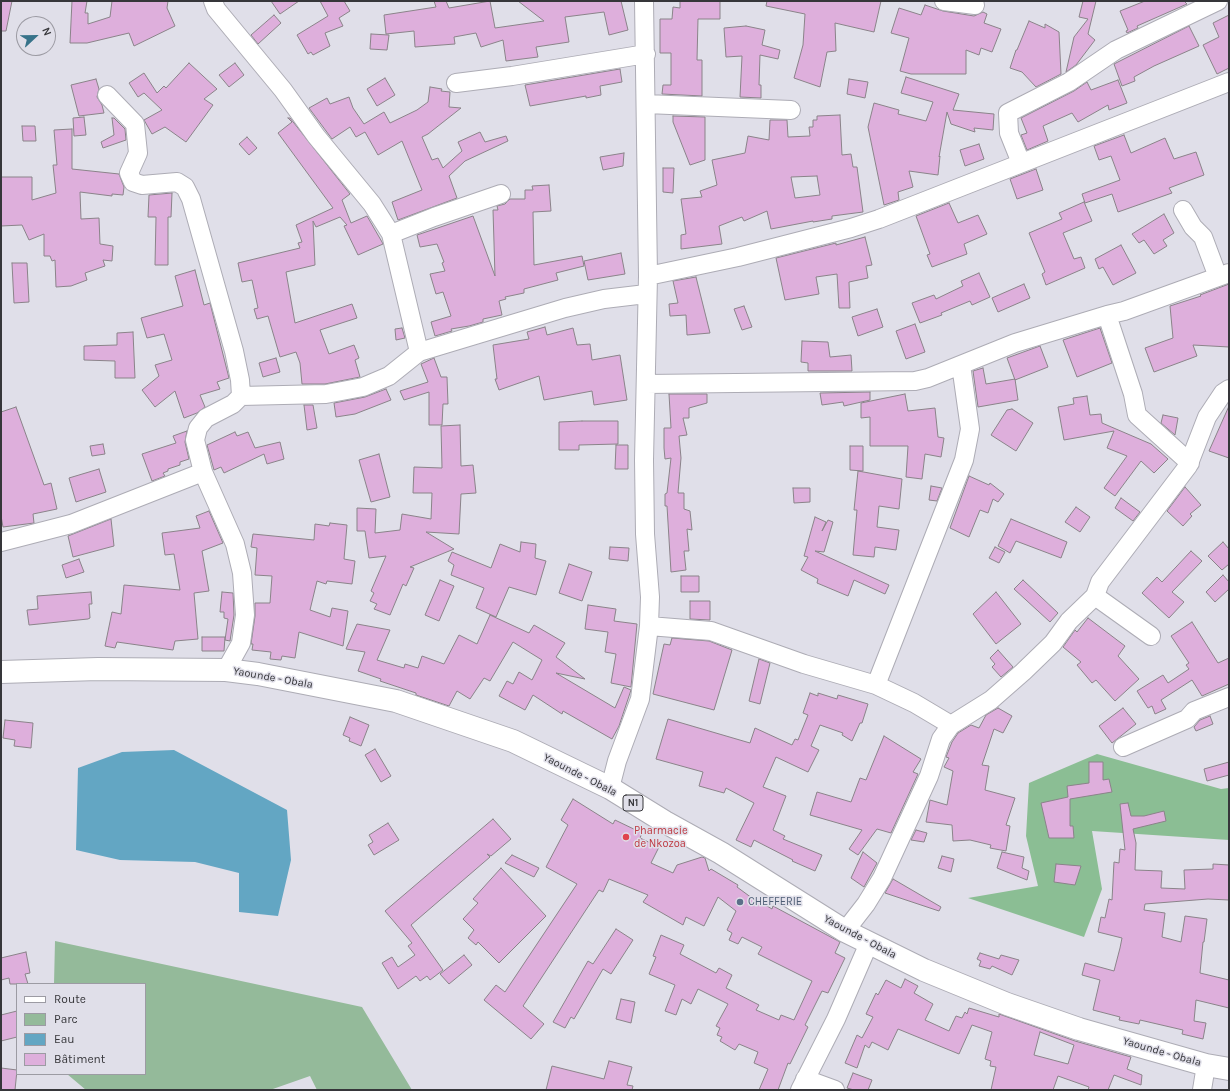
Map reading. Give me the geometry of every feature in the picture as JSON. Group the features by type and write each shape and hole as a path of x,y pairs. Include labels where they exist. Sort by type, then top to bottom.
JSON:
{"highway":[{"name":"Yaounde - Obala","path":"1,672 98,669 226,670 258,674 396,702 513,741 610,788 665,822 721,853 845,931 924,970 1007,1004 1079,1029 1206,1065 1229,1069"}],"street":[{"path":"213,1 216,9 274,79 316,136 372,204 390,234 419,352"},
{"path":"610,788 617,761 640,699 649,626 650,597 644,534 646,294 648,276 646,54 644,1"},
{"path":"944,1 975,5"},
{"path":"1021,163 1009,133 1008,113 1069,82 1116,50 1218,1"},
{"path":"456,83 512,76 646,54"},
{"path":"648,276 738,257 879,219 1229,82"},
{"path":"107,95 135,124 138,153 129,173 133,182 142,185 177,182 185,187 191,199 234,351 240,380 241,396"},
{"path":"646,104 791,110"},
{"path":"390,234 501,194"},
{"path":"646,384 915,381 928,378 1015,343 1124,311 1224,275 1203,237 1193,227 1182,210"},
{"path":"226,670 241,642 245,614 242,573 235,544 203,472 195,440 198,428 206,418 233,404 241,396 326,394 363,387 389,376 419,352 604,298 646,294"},
{"path":"1107,315 1133,394 1137,415 1190,463"},
{"path":"876,685 964,460 970,429 961,365"},
{"path":"845,931 866,904 882,878 929,776 941,740 951,725 991,700 1023,672 1053,643 1069,621 1095,596 1100,582 1190,463 1207,417 1222,393 1229,389"},
{"path":"1,542 71,524 203,472"},
{"path":"1095,596 1151,636"},
{"path":"649,626 711,631 804,664 876,685 914,703 951,725"},
{"path":"1123,747 1187,719 1194,711 1229,697"},
{"path":"835,1090 803,1085 836,1019 869,943"},
{"path":"1202,1090 1206,1065"}],"green space":[{"path":"1097,754 1221,789 1229,788 1229,840 1092,831 1102,889 1084,937 968,898 1038,886 1026,836 1029,783"},
{"path":"55,941 362,1007 412,1090 317,1090 310,1076 270,1090 86,1090 68,1075 146,1075 146,983 54,983"}],"water":[{"path":"174,750 287,810 291,860 278,916 239,912 239,873 195,862 120,860 76,850 78,768 122,752"}],"building":[{"path":"1,1 12,1 6,31 1,31"},
{"path":"72,1 87,1 85,13 88,13 88,24 110,17 112,1 168,1 167,8 175,26 134,46 129,33 87,43 70,43"},
{"path":"271,1 299,1 280,14"},
{"path":"320,1 344,1 350,11 339,18 343,26 325,33 330,46 313,55 311,52 308,54 297,35 328,16"},
{"path":"434,1 446,1 449,8 490,1 495,28 544,21 518,1 621,1 628,30 609,35 604,12 565,17 569,42 536,47 538,57 506,61 503,40 481,47 476,33 454,37 455,44 415,47 414,31 386,34 384,15 436,7"},
{"path":"680,1 720,1 720,19 698,19 697,60 702,60 702,96 662,94 663,85 671,85 671,53 660,53 660,19 672,19 673,7 680,8"},
{"path":"767,1 881,1 874,32 835,23 836,51 827,52 820,87 794,78 803,45 805,14 766,6"},
{"path":"1083,1 1096,1 1088,34 1095,40 1076,65 1066,72 1074,37 1088,19 1079,17"},
{"path":"1145,1 1184,1 1187,4 1137,26 1138,28 1127,33 1126,31 1128,30 1120,11"},
{"path":"925,5 943,11 974,16 983,12 987,14 984,23 1001,29 992,52 981,48 979,55 966,50 966,74 911,74 900,71 909,38 891,33 899,8 921,15"},
{"path":"274,15 281,23 258,44 251,35"},
{"path":"1229,15 1229,68 1217,74 1203,45 1219,37 1213,23"},
{"path":"1029,21 1045,28 1045,24 1059,32 1061,74 1036,87 1022,72 1010,68"},
{"path":"746,26 765,30 762,45 780,50 778,59 760,55 759,85 761,85 761,98 740,97 742,56 726,57 724,28"},
{"path":"1189,26 1199,46 1154,66 1134,77 1135,81 1122,86 1114,64"},
{"path":"371,34 389,35 387,50 370,49"},
{"path":"189,63 217,89 204,99 213,105 186,142 165,127 152,134 144,120 162,110 144,93 138,97 129,83 144,73 157,93 164,86 166,88"},
{"path":"235,63 244,75 229,87 219,75"},
{"path":"620,69 622,82 600,86 601,95 586,98 586,96 530,106 525,85"},
{"path":"906,77 959,94 953,110 994,114 993,130 974,128 975,132 951,124 947,112 939,157 940,156 938,175 909,171 913,187 898,192 899,200 884,205 868,127 874,103 899,110 898,114 926,121 933,102 901,93"},
{"path":"385,78 395,95 377,106 367,89"},
{"path":"96,79 99,89 97,97 102,105 104,113 79,116 71,85"},
{"path":"849,79 868,82 865,98 847,94"},
{"path":"1118,80 1127,103 1109,110 1108,105 1078,122 1072,113 1043,126 1048,141 1027,150 1021,135 1027,133 1021,118 1074,91 1087,82 1091,90"},
{"path":"430,87 442,89 441,91 450,92 449,107 461,108 422,137 432,160 438,158 443,168 462,151 458,142 480,132 485,142 506,136 508,141 465,161 449,176 457,198 398,220 392,202 422,190 402,141 378,155 365,132 356,137 350,127 332,139 309,108 327,98 330,104 349,97 353,108 364,124 384,112 390,123 417,110 428,102"},
{"path":"840,115 842,155 851,154 853,167 857,167 863,212 832,216 832,219 771,229 767,211 744,221 742,217 719,226 722,244 681,249 681,235 686,234 681,199 702,197 700,191 717,185 712,160 745,153 748,136 769,140 770,120 787,120 788,137 810,136 809,127 813,127 813,120 817,120 817,116","holes":["817,176 820,195 795,198 791,177"]},
{"path":"673,116 705,117 705,160 690,165 673,122"},
{"path":"84,117 86,135 74,136 73,118"},
{"path":"112,118 114,118 125,129 126,140 103,148 101,142 114,135"},
{"path":"288,118 290,118 350,194 342,200 351,223 367,216 383,244 358,255 344,226 347,225 340,217 316,227 313,221 315,265 286,272 295,323 352,304 357,318 320,330 329,354 354,345 359,358 355,360 360,377 325,384 302,384 300,363 296,352 280,357 268,316 257,319 254,309 258,308 252,280 242,282 238,263 300,248 298,243 302,242 296,225 333,208 278,133 292,122"},
{"path":"22,126 35,126 36,141 23,141"},
{"path":"72,129 72,169 119,174 124,187 123,195 112,194 112,196 80,192 81,219 99,218 100,244 113,246 112,261 103,260 105,266 85,273 87,280 71,286 56,287 55,260 52,261 50,256 44,256 44,234 29,240 22,225 1,226 1,177 32,177 32,200 56,193 53,165 57,165 54,130"},
{"path":"1124,135 1131,153 1165,138 1174,159 1196,152 1204,175 1169,188 1172,193 1118,212 1112,194 1085,203 1082,194 1120,180 1111,156 1099,160 1094,146"},
{"path":"247,137 257,148 249,155 239,144"},
{"path":"979,144 984,159 965,166 960,150"},
{"path":"624,153 623,166 603,170 600,157"},
{"path":"663,168 674,168 673,193 663,192"},
{"path":"1036,169 1043,190 1017,199 1010,179"},
{"path":"549,185 551,211 533,212 534,265 582,256 584,266 556,273 558,280 524,289 524,293 505,297 506,299 499,301 502,315 483,319 483,322 469,326 451,329 452,331 435,336 431,322 451,316 443,292 436,294 430,274 445,271 442,263 444,262 437,244 420,247 417,235 473,216 495,276 493,210 498,210 497,206 505,204 510,199 525,199 525,190 533,190 532,186"},
{"path":"172,193 171,217 168,217 168,265 155,265 156,217 148,217 149,195"},
{"path":"1084,202 1092,221 1063,233 1074,259 1081,257 1085,268 1046,285 1042,274 1045,272 1029,233 1062,219 1059,213"},
{"path":"949,203 958,223 978,215 987,234 964,244 967,254 932,267 927,255 930,254 916,216"},
{"path":"1164,214 1174,233 1163,240 1167,246 1154,254 1144,240 1139,243 1132,234"},
{"path":"865,237 872,265 866,266 868,278 849,282 850,308 839,308 837,274 816,277 819,294 785,300 776,258"},
{"path":"1121,245 1136,273 1113,285 1103,267 1099,269 1095,259"},
{"path":"621,253 625,274 588,280 584,261"},
{"path":"12,263 27,263 29,302 14,303"},
{"path":"195,270 204,305 210,303 229,378 217,382 220,389 200,395 205,407 197,413 184,418 175,391 155,407 142,390 159,376 155,365 172,360 164,334 147,338 141,318 183,306 175,276"},
{"path":"979,273 990,297 972,305 970,301 941,313 942,315 920,323 912,303 934,295 936,299 963,286 961,281"},
{"path":"696,277 710,333 687,335 686,315 670,316 669,304 678,303 673,281"},
{"path":"1024,284 1030,298 998,312 992,298"},
{"path":"1229,284 1229,347 1193,345 1197,356 1154,372 1145,348 1173,338 1170,306 1201,296 1200,295"},
{"path":"744,306 752,327 742,330 734,309"},
{"path":"877,309 883,327 858,336 852,317"},
{"path":"915,324 925,352 906,359 896,331"},
{"path":"545,327 547,335 573,328 577,345 590,344 592,360 620,355 627,400 594,405 592,391 544,400 539,376 499,390 495,379 497,379 493,345 529,339 527,332"},
{"path":"402,328 405,338 396,340 395,329"},
{"path":"1100,328 1112,363 1077,377 1063,340"},
{"path":"133,332 135,378 115,378 115,361 84,360 84,346 117,345 117,333"},
{"path":"802,341 828,342 830,357 851,355 852,371 808,371 808,363 801,362"},
{"path":"1040,346 1048,367 1015,380 1007,358"},
{"path":"276,358 280,372 263,377 259,363"},
{"path":"434,358 441,377 447,377 448,404 443,404 442,425 429,425 429,392 404,400 400,391 428,382 421,364"},
{"path":"983,368 986,384 1015,379 1018,400 978,407 973,371"},
{"path":"386,389 391,400 355,414 336,417 334,403 365,397"},
{"path":"870,392 870,400 844,406 843,402 822,405 820,393"},
{"path":"669,394 707,394 707,403 689,408 689,418 683,418 687,435 679,436 681,458 678,493 684,493 684,509 690,511 692,530 687,529 689,551 684,551 686,570 671,572 665,494 667,493 671,458 665,459 664,448 664,428 671,428"},
{"path":"905,394 908,411 935,408 938,437 944,438 941,457 925,454 922,479 906,477 908,446 870,446 870,417 861,418 861,403"},
{"path":"1087,396 1090,415 1101,414 1102,423 1151,444 1168,459 1154,473 1141,461 1115,496 1104,488 1127,456 1107,448 1114,431 1064,440 1058,407 1074,404 1073,398"},
{"path":"304,405 313,405 317,428 307,430"},
{"path":"1229,406 1229,458 1209,451"},
{"path":"16,407 44,485 51,483 57,509 33,514 34,523 3,527 1,516 1,412"},
{"path":"1012,409 1033,423 1016,451 991,435 1007,410"},
{"path":"1163,415 1178,418 1175,435 1161,423"},
{"path":"618,421 618,444 579,445 579,450 559,450 559,422"},
{"path":"460,425 461,466 473,465 476,493 461,494 459,534 426,532 454,549 410,567 414,568 406,586 403,584 390,615 374,609 377,604 370,601 374,593 371,591 386,556 369,558 365,531 357,531 357,508 376,509 375,533 400,530 402,514 431,519 432,493 413,493 414,467 442,468 441,426"},
{"path":"187,431 185,442 189,459 180,462 180,465 168,469 168,471 163,473 165,476 152,481 142,454 176,443 173,436"},
{"path":"235,432 237,436 248,432 255,448 280,442 284,459 267,464 264,454 224,473 221,467 214,470 207,445"},
{"path":"103,444 105,454 92,456 90,446"},
{"path":"616,445 628,445 628,469 615,469"},
{"path":"850,446 863,446 863,471 850,470"},
{"path":"379,454 390,497 371,502 359,460"},
{"path":"99,469 106,492 76,502 69,478"},
{"path":"858,471 902,479 899,509 879,506 877,527 899,530 896,550 875,547 874,557 853,555 857,510 854,510"},
{"path":"969,476 989,485 990,483 1004,494 998,502 993,499 988,513 980,510 969,537 950,528"},
{"path":"931,486 942,488 937,501 929,500"},
{"path":"1185,487 1201,505 1190,514 1192,516 1183,526 1167,511"},
{"path":"793,488 810,488 810,502 794,503"},
{"path":"1121,498 1140,512 1133,521 1115,508"},
{"path":"1076,507 1090,517 1080,532 1065,522"},
{"path":"209,511 223,543 202,551 209,591 194,593 198,639 175,641 173,650 117,642 115,648 105,646 112,612 121,614 124,585 180,590 174,554 165,555 162,533 200,528 196,516"},
{"path":"815,517 826,522 822,531 828,520 833,522 824,552 815,551 889,585 885,594 854,580 848,596 817,583 818,579 801,570 808,557 804,556"},
{"path":"111,519 114,546 73,557 68,536"},
{"path":"1011,519 1067,542 1061,558 1016,541 1010,553 998,546"},
{"path":"330,523 347,525 344,559 355,561 352,584 327,581 326,584 317,581 310,610 330,617 332,608 348,611 343,646 299,632 295,658 282,656 281,660 270,659 271,652 252,650 253,644 251,644 255,616 255,603 270,603 272,576 255,575 257,548 251,547 253,534 314,540 315,524 329,526"},
{"path":"521,542 536,544 535,558 546,561 536,595 509,587 496,617 476,608 484,588 451,575 454,565 448,561 452,552 491,568 500,544 520,552"},
{"path":"1223,542 1229,549 1229,564 1222,570 1208,556"},
{"path":"610,547 629,548 628,561 609,559"},
{"path":"995,547 1005,552 999,563 989,558"},
{"path":"1191,551 1202,561 1172,592 1184,602 1169,618 1142,593 1157,577 1162,582"},
{"path":"79,559 84,572 66,578 62,565"},
{"path":"569,564 592,572 582,601 559,593"},
{"path":"1223,575 1229,582 1229,589 1215,602 1206,592"},
{"path":"681,576 699,576 699,592 681,592"},
{"path":"440,580 454,586 439,621 425,615"},
{"path":"1023,580 1058,613 1050,622 1014,589"},
{"path":"91,592 92,604 89,604 90,618 29,625 27,610 38,609 37,596"},
{"path":"222,592 233,593 234,615 230,641 225,640 228,619 224,618 224,612 220,612"},
{"path":"996,592 1021,624 996,644 973,614"},
{"path":"690,601 710,601 710,620 690,619"},
{"path":"588,605 616,609 614,621 637,624 631,687 611,683 616,654 605,652 608,632 585,629"},
{"path":"490,615 529,633 534,625 565,643 556,657 585,679 556,673 615,708 624,687 631,690 619,726 612,739 563,711 562,714 533,695 525,710 499,696 507,681 513,684 519,672 532,680 542,660 513,642 490,681 484,678 470,699 457,691 449,706 416,695 416,693 380,681 381,679 358,671 365,652 346,649 357,624 390,630 377,660 404,668 405,664 418,668 422,656 444,664 459,635 477,644"},
{"path":"1088,618 1125,646 1118,656 1139,679 1115,701 1096,680 1092,683 1077,665 1081,662 1063,647 1075,630 1077,632"},
{"path":"1192,622 1218,663 1229,658 1229,684 1202,696 1192,680 1161,700 1166,709 1155,714 1152,706 1148,708 1137,691 1163,675 1168,683 1189,669 1186,665 1189,663 1171,636"},
{"path":"202,637 225,637 224,651 202,651"},
{"path":"672,638 709,641 732,650 714,710 653,694 664,644 670,645"},
{"path":"998,650 1013,667 1001,677 992,667 995,664 990,658"},
{"path":"759,659 770,663 760,704 749,701"},
{"path":"810,693 818,696 818,693 837,699 838,695 868,704 862,723 860,723 852,741 842,735 843,733 820,725 811,746 819,750 808,772 776,757 763,787 786,796 773,830 785,836 783,839 822,855 815,871 792,861 793,860 754,840 751,847 736,840 754,803 726,788 724,793 699,786 703,772 656,759 668,719 750,743 755,728 792,745 795,739 798,740 808,715 803,713"},
{"path":"998,708 1012,716 1003,733 994,729 982,765 989,766 985,790 1015,798 1006,825 1010,826 1006,851 990,848 991,845 970,840 953,841 952,825 926,822 930,800 947,805 953,771 944,767 949,758 946,757 952,742 958,733 971,725 979,728 986,715"},
{"path":"1123,708 1136,724 1112,743 1099,726"},
{"path":"1210,716 1213,724 1196,731 1194,727 1200,720"},
{"path":"350,717 369,725 361,746 349,741 350,738 343,735"},
{"path":"5,720 33,723 31,748 14,746 15,740 3,738"},
{"path":"884,736 921,759 913,772 918,774 891,833 877,829 858,855 849,849 862,830 810,815 817,792 851,802 860,778 866,780"},
{"path":"375,749 391,776 381,782 365,755"},
{"path":"1089,762 1103,762 1103,780 1109,779 1112,792 1070,799 1070,826 1073,826 1074,838 1049,838 1041,803 1068,797 1067,786 1089,783"},
{"path":"1229,762 1229,775 1207,781 1204,769"},
{"path":"573,799 613,824 615,820 642,833 640,838 659,847 651,863 673,873 677,865 702,857 705,858 709,871 711,869 738,885 737,887 756,901 757,900 772,909 773,906 840,942 835,953 845,958 828,993 822,991 805,1025 808,1027 790,1064 788,1063 778,1090 759,1090 768,1069 754,1063 758,1052 739,1044 735,1050 720,1041 722,1037 717,1035 720,1028 716,1026 728,1004 698,989 691,1004 682,999 676,1015 665,1011 675,985 649,974 656,957 653,956 661,935 684,945 680,954 716,973 719,968 732,975 726,988 759,1005 756,1010 779,1020 781,1015 794,1020 812,981 758,954 762,947 742,937 738,944 729,940 732,933 727,930 736,911 718,897 704,926 686,917 683,925 643,902 648,895 609,879 603,892 599,890 523,1006 544,1024 531,1039 484,1000 496,985 505,992 577,884 546,867 568,825 561,820"},
{"path":"1128,803 1131,816 1144,816 1164,811 1166,821 1133,829 1136,843 1135,870 1162,871 1161,888 1185,889 1184,870 1213,869 1213,864 1229,865 1229,900 1208,899 1145,904 1144,910 1165,913 1162,937 1181,942 1185,916 1207,919 1200,973 1229,980 1229,1008 1196,1000 1194,1021 1206,1023 1203,1039 1182,1034 1183,1030 1140,1020 1139,1024 1119,1020 1120,1017 1093,1010 1100,980 1082,975 1085,963 1114,971 1122,938 1098,932 1101,917 1105,918 1109,899 1112,900 1114,862 1119,863 1120,849 1125,850 1120,804"},
{"path":"493,819 511,839 491,856 487,854 490,857 411,925 443,970 430,980 427,976 420,981 416,976 398,989 382,963 392,957 398,967 415,955 408,946 412,943 385,911"},
{"path":"388,823 399,840 374,855 368,845 373,842 369,835"},
{"path":"916,830 927,833 924,842 911,840"},
{"path":"863,852 877,863 864,887 851,878"},
{"path":"1002,852 1024,857 1022,868 1029,871 1027,880 997,868"},
{"path":"512,855 539,868 534,877 505,863"},
{"path":"942,856 954,859 951,872 938,868"},
{"path":"1056,864 1081,866 1075,885 1054,882"},
{"path":"501,868 546,916 499,963 478,942 476,945 468,938 474,930 463,919 478,903 473,899"},
{"path":"893,879 941,907 939,911 885,893"},
{"path":"616,929 633,940 611,974 603,969 574,1019 571,1017 565,1028 553,1022 588,961 593,964"},
{"path":"26,952 30,973 25,974 28,983 10,984 9,978 1,980 1,958"},
{"path":"980,953 999,959 1001,955 1019,960 1012,975 992,966 990,969 979,966 981,961 977,959"},
{"path":"464,955 472,965 449,984 440,974"},
{"path":"905,979 918,986 914,993 933,1004 925,1020 949,1031 956,1016 962,1018 965,1012 967,1014 969,1008 999,1017 999,1014 1075,1041 1131,1057 1127,1069 1142,1075 1141,1085 1114,1075 1108,1090 1088,1090 1089,1087 1058,1076 1053,1090 991,1090 996,1067 990,1066 991,1061 985,1059 992,1032 972,1025 959,1054 898,1029 888,1050 872,1042 869,1048 865,1045 857,1068 845,1063 857,1035 862,1038 873,1017 866,1014 876,993 878,995 886,980 901,988","holes":["1040,1032 1074,1045 1068,1064 1034,1055"]},
{"path":"621,999 635,1002 631,1023 616,1019"},
{"path":"16,1011 16,1037 1,1041 1,1015"},
{"path":"609,1061 632,1067 627,1085 633,1086 632,1090 546,1090 552,1066 604,1079"},
{"path":"1,1068 16,1070 15,1090 1,1090"},
{"path":"853,1073 872,1080 868,1090 854,1090 847,1088"}],"place":[{"name":"Pharmacie de Nkozoa","path":"626,837"},
{"name":"CHEFFERIE","path":"740,902"}]}
